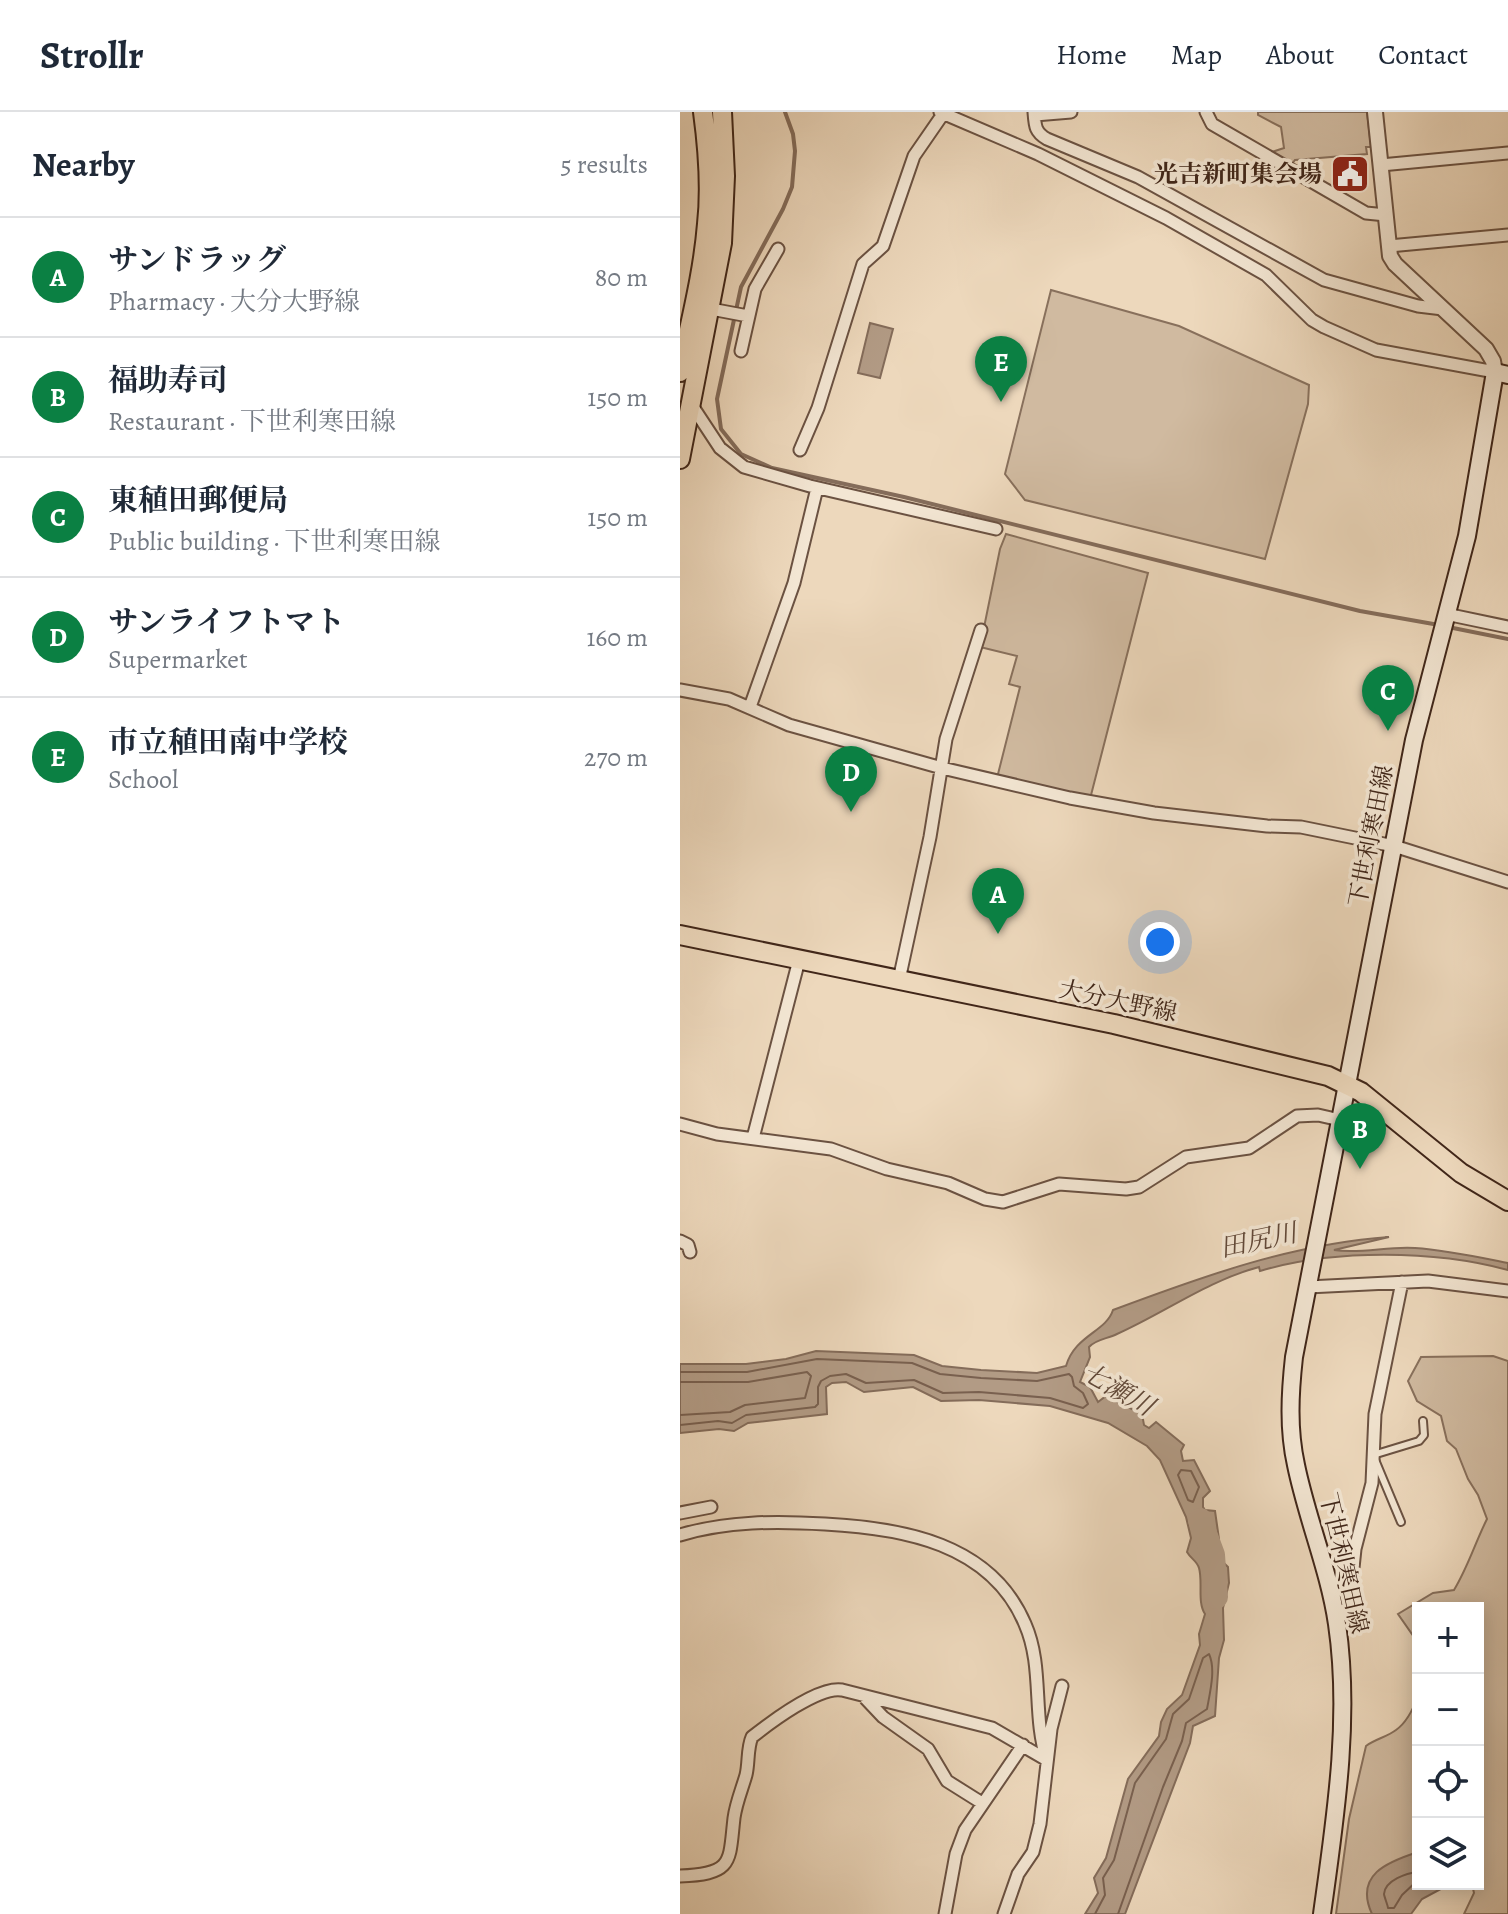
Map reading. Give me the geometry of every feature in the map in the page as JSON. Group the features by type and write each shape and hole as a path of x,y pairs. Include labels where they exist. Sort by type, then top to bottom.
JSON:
{"main road":[{"path":"680,372 708,223 708,155 703,112"},
{"path":"680,459 691,404 718,310 725,210 722,112"},
{"name":"下世利寒田線","path":"1322,1914 1335,1812 1342,1705 1341,1659 1335,1612 1299,1479 1291,1424 1294,1357 1414,740 1467,536 1501,374"},
{"name":"大分大野線","path":"680,935 1179,1038 1316,1073 1348,1084 1461,1173 1508,1201"}],"street":[{"path":"1071,112 1035,114 1034,126 1047,139 1138,177 1324,280 1418,306 1444,309"},
{"path":"1206,112 1212,124 1366,213 1386,215"},
{"path":"1375,112 1390,256 1490,353 1501,374"},
{"path":"800,450 818,408 863,264 883,246 914,156 942,113 1038,154 1166,218 1266,275 1312,320 1324,327 1376,350 1501,374"},
{"path":"1381,165 1508,153"},
{"path":"1389,246 1508,235"},
{"path":"741,351 743,316 778,249"},
{"path":"718,310 743,316"},
{"path":"691,404 714,440 735,462 753,471 996,529"},
{"path":"750,707 794,583 817,488"},
{"path":"1446,614 1508,627"},
{"path":"899,980 930,837 946,739 981,630"},
{"path":"680,690 729,699 789,725 942,768 1081,800 1154,813 1301,827 1394,846 1508,882"},
{"path":"753,1138 799,960"},
{"path":"680,1124 717,1134 831,1149 887,1169 948,1183 985,1199 1003,1202 1059,1184 1132,1189 1146,1184 1186,1157 1249,1148 1297,1116 1318,1115 1340,1120"},
{"path":"680,1241 688,1245 690,1252"},
{"path":"1310,1280 1452,1283 1508,1291"},
{"path":"1335,1612 1347,1610 1349,1606 1353,1563 1372,1483 1375,1414 1402,1282"},
{"path":"680,1513 711,1507"},
{"path":"680,1535 740,1524 784,1522 864,1526 919,1536 964,1556 993,1578 1024,1621 1036,1657 1041,1742 1047,1760"},
{"path":"1004,1914 1015,1880 1033,1852 1043,1814 1051,1729 1062,1686"},
{"path":"680,1876 715,1870 729,1857 733,1846 734,1815 747,1771 752,1737 828,1690 842,1690 984,1725 1000,1731 1047,1760"},
{"path":"866,1698 883,1717 928,1749 947,1781 982,1803"},
{"path":"945,1914 956,1854 965,1830 1023,1745"}],"lane":[{"path":"1401,1522 1373,1455 1419,1441 1424,1435 1423,1421"}],"shaded area":[{"path":"1258,112 1367,112 1371,147 1366,147 1367,154 1295,160 1292,164 1272,152 1284,148 1281,127 1258,115"},
{"path":"1051,290 1179,326 1309,385 1308,404 1265,559 1025,500 1005,474"},
{"path":"1006,534 1148,573 1090,799 997,778 1020,687 1009,684 1017,656 980,647 1000,549"},
{"path":"1493,1356 1508,1361 1508,1914 1464,1914 1473,1890 1484,1890 1484,1602 1418,1602 1433,1593 1454,1590 1487,1519 1456,1449 1447,1441 1441,1416 1417,1401 1408,1381 1421,1357"},
{"path":"1412,1606 1412,1634 1398,1614"},
{"path":"1412,1708 1412,1867 1374,1914 1336,1914 1349,1819 1366,1746 1400,1727"}],"water":[{"path":"870,323 893,329 880,378 858,373"},
{"path":"1389,1237 1334,1250 1427,1249 1508,1263 1508,1270 1449,1259 1384,1255 1319,1259 1260,1271 1259,1267 1204,1289 1089,1347 1090,1357 1080,1382 1090,1387 1098,1402 1106,1396 1142,1414 1144,1425 1149,1428 1156,1422 1184,1445 1181,1451 1183,1461 1194,1460 1210,1491 1203,1498 1203,1507 1215,1511 1219,1539 1209,1559 1214,1565 1224,1563 1228,1567 1229,1583 1223,1608 1224,1640 1219,1658 1215,1716 1193,1726 1190,1743 1125,1914 1085,1914 1098,1893 1094,1878 1106,1858 1128,1779 1159,1736 1167,1709 1182,1695 1200,1645 1199,1634 1205,1614 1201,1604 1199,1568 1187,1552 1191,1538 1186,1517 1160,1460 1147,1446 1108,1423 1050,1406 979,1400 941,1401 913,1387 864,1392 846,1382 832,1383 826,1387 827,1414 748,1423 734,1431 719,1429 680,1433 680,1364 746,1364 816,1351 914,1355 942,1366 1037,1373 1066,1366 1076,1347 1104,1324 1113,1310 1283,1254"},
{"path":"1412,1854 1412,1890 1439,1890 1422,1899 1411,1914 1372,1914 1367,1889 1370,1880 1395,1860"}],"waterway":[{"path":"785,112 795,151 792,187 741,287 717,399 721,429 741,454 772,468 904,497 1360,611 1439,625"},
{"path":"1448,627 1508,639"},
{"name":"七瀬川","path":"1200,1520 1213,1555 1216,1597"}],"place":[{"name":"光吉新町集会場","path":"1350,174"},
{"name":"市立稙田南中学校","path":"1001,402"},
{"name":"東稙田郵便局","path":"1388,731"},
{"name":"サンライフトマト","path":"851,812"},
{"name":"サンドラッグ","path":"998,934"},
{"name":"福助寿司","path":"1360,1169"}],"water label":[{"name":"田尻川","path":"1258,1240"}]}
